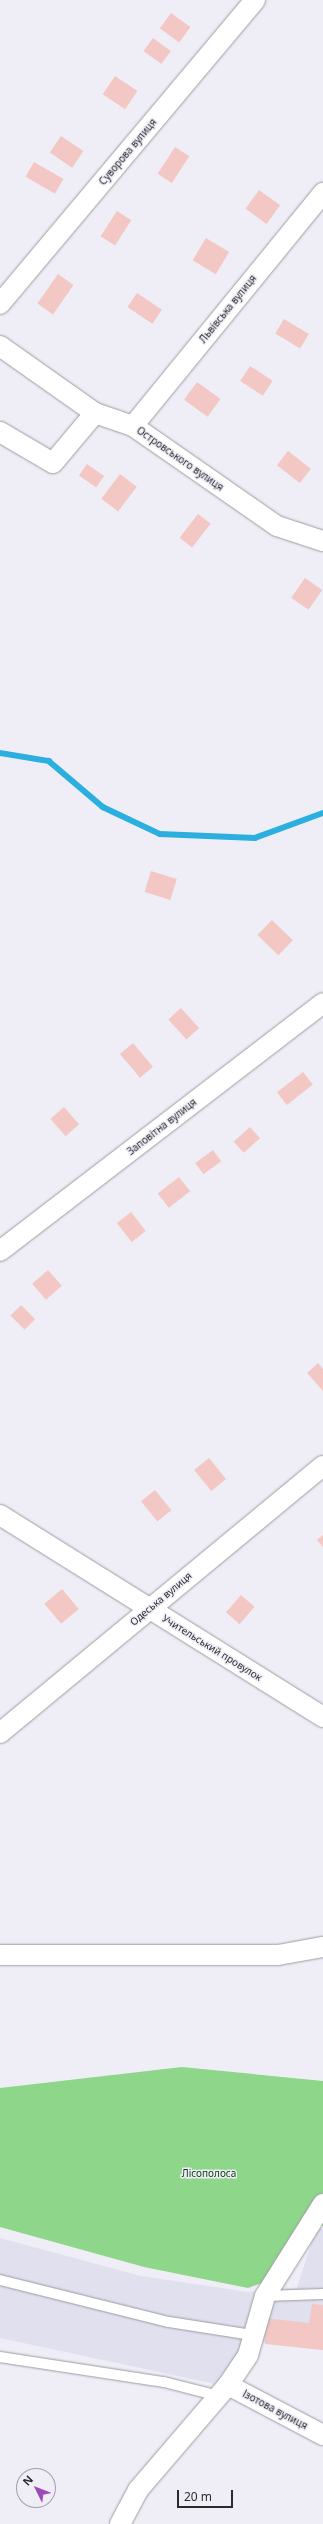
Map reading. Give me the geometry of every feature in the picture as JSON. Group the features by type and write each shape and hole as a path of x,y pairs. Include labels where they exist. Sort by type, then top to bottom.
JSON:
{"street":[{"name":"Суворова вулиця","path":"0,304 255,0"},
{"name":"Львівська вулиця","path":"133,426 323,193"},
{"name":"Островського вулиця","path":"0,346 95,413 133,426 277,526 323,541"},
{"path":"0,432 53,463 95,413"},
{"name":"Заповітна вулиця","path":"0,1251 323,1003"},
{"name":"Одеська вулиця","path":"0,1733 323,1466"},
{"name":"Учительський провулок","path":"0,1515 323,1717"},
{"path":"0,1955 278,1955 323,1947"},
{"path":"120,2524 138,2490 223,2390 248,2355 252,2335 265,2296 296,2252 323,2204"},
{"name":"Ізотова вулиця","path":"223,2390 323,2435"}],"lane":[{"path":"0,2280 169,2322 252,2335"},
{"path":"265,2296 323,2294"},
{"path":"0,2357 223,2390"}],"shaded area":[{"path":"316,2228 323,2229 323,2350 247,2341 215,2384 0,2338 0,2238 141,2276 248,2292 297,2288"}],"green space":[{"name":"Лісополоса","path":"182,2067 323,2081 323,2226 315,2225 275,2260 267,2281 248,2288 144,2267 0,2227 0,2088"}],"building":[{"path":"171,13 190,27 179,42 160,28"},
{"path":"153,38 171,51 161,64 144,51"},
{"path":"115,76 137,91 125,109 103,94"},
{"path":"61,136 83,151 72,168 50,153"},
{"path":"175,147 189,156 172,183 158,174"},
{"path":"34,162 63,179 55,194 26,177"},
{"path":"259,190 280,205 267,224 245,209"},
{"path":"117,211 131,220 115,245 101,236"},
{"path":"206,238 229,252 216,274 193,260"},
{"path":"58,274 74,285 53,314 37,303"},
{"path":"137,293 162,310 152,324 127,307"},
{"path":"284,319 309,334 300,349 275,334"},
{"path":"250,366 273,381 263,396 240,381"},
{"path":"197,382 220,399 208,417 184,400"},
{"path":"288,451 311,469 300,483 277,465"},
{"path":"87,464 104,476 96,488 79,475"},
{"path":"120,474 137,487 118,511 101,499"},
{"path":"198,514 211,524 192,547 180,538"},
{"path":"305,578 322,590 308,610 291,598"},
{"path":"151,871 177,879 170,900 145,892"},
{"path":"272,920 293,940 278,955 257,935"},
{"path":"181,1008 199,1028 186,1039 168,1019"},
{"path":"133,1043 153,1067 140,1078 120,1054"},
{"path":"303,1072 313,1085 287,1105 277,1092"},
{"path":"64,1107 79,1124 66,1136 50,1119"},
{"path":"250,1127 260,1138 244,1153 234,1142"},
{"path":"213,1150 221,1161 203,1174 195,1163"},
{"path":"179,1177 190,1191 169,1208 158,1194"},
{"path":"131,1212 146,1231 132,1242 117,1223"},
{"path":"48,1270 62,1286 46,1300 32,1284"},
{"path":"21,1305 35,1319 25,1330 10,1316"},
{"path":"318,1363 323,1369 323,1391 307,1373"},
{"path":"209,1458 226,1479 211,1491 194,1470"},
{"path":"155,1490 171,1510 157,1522 141,1501"},
{"path":"323,1535 323,1547 317,1540"},
{"path":"62,1589 79,1609 61,1624 44,1604"},
{"path":"241,1595 255,1607 239,1624 226,1612"},
{"path":"312,2304 323,2305 323,2350 265,2344 264,2318 309,2323"}],"waterway":[{"path":"0,753 49,761 103,807 160,834 255,838 323,813"}]}
